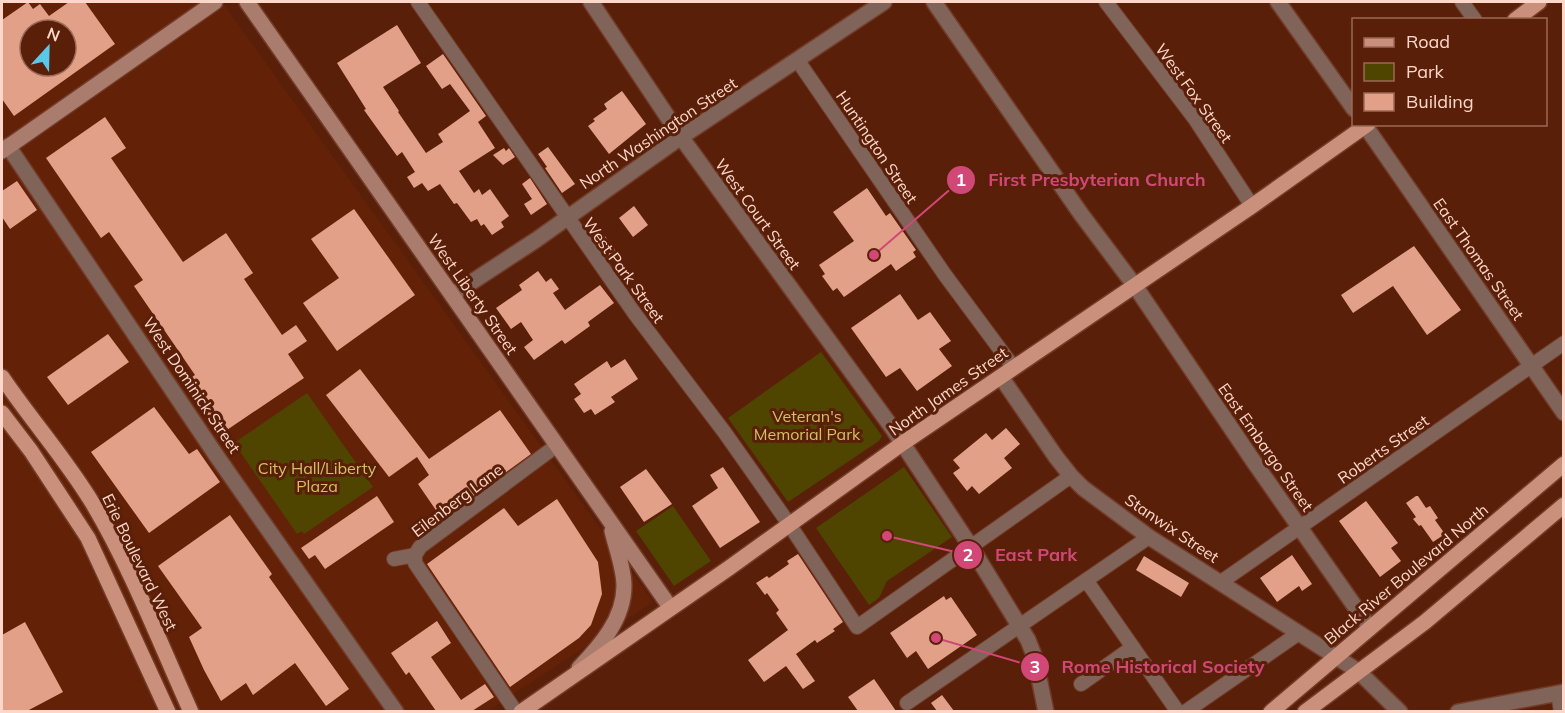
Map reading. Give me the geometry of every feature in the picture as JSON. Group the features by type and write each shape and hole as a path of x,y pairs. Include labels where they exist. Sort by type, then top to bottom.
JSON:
{"main road":[{"path":"4,145 215,2"},
{"name":"West Liberty Street","path":"247,2 670,607"},
{"path":"1518,18 1539,2"},
{"name":"North James Street","path":"518,711 729,568 903,443 1252,206 1365,126"},
{"name":"Erie Boulevard West","path":"2,377 92,502 112,538 191,711"},
{"path":"2,413 38,461 88,538 168,711"},
{"name":"Black River Boulevard North","path":"1271,711 1563,464"},
{"path":"1305,711 1425,622 1563,505"},
{"path":"572,675 612,629 621,606 624,586 610,522"}],"street":[{"name":"West Park Street","path":"418,2 635,314 789,524 857,627 971,547"},
{"name":"West Court Street","path":"591,2 681,137 903,443 971,547 1020,626 1035,658 1046,711"},
{"name":"North Washington Street","path":"452,295 567,218 681,137 884,2"},
{"name":"East Embargo Street","path":"934,2 1081,214 1135,286 1370,628"},
{"name":"West Fox Street","path":"1106,2 1195,119 1252,206"},
{"path":"1278,2 1352,108"},
{"path":"1462,2 1474,18"},
{"name":"Huntington Street","path":"798,61 951,283 1014,368"},
{"name":"East Thomas Street","path":"1367,126 1563,413"},
{"name":"West Dominick Street","path":"4,145 210,446 396,711"},
{"name":"Roberts Street","path":"1221,582 1563,344"},
{"name":"Stanwix Street","path":"1001,377 1071,476 1083,488 1149,537 1337,656 1358,671 1400,711"},
{"name":"Eilenberg Lane","path":"518,711 415,563 415,555 427,542 556,446"},
{"path":"971,547 1071,476"},
{"path":"907,703 1149,537"},
{"path":"394,559 415,555"},
{"path":"1086,580 1178,711"},
{"path":"1185,711 1299,633"},
{"path":"1081,684 1133,647"},
{"path":"1458,711 1561,693 1561,711"}],"shaded area":[{"path":"2,2 222,2 653,602 488,711 2,711"}],"green space":[{"name":"Veteran's Memorial Park","path":"821,352 882,436 879,441 788,502 728,418"},
{"name":"City Hall/Liberty Plaza","path":"307,393 373,487 304,534 302,531 297,534 234,443"},
{"path":"904,467 952,537 887,581 879,598 869,605 816,528"},
{"path":"673,506 711,561 674,586 636,531"}],"building":[{"path":"28,2 33,9 40,4 49,16 69,2 85,2 115,44 78,70 78,18 18,18 18,78 67,78 14,116 2,99 2,20"},
{"path":"397,25 421,63 383,87 426,153 443,142 438,134 470,111 450,84 442,89 426,66 443,54 486,116 478,122 495,148 459,171 474,193 479,189 482,195 490,189 509,216 501,222 504,227 492,235 484,224 481,226 477,219 471,222 440,184 428,191 422,183 414,188 407,177 415,172 402,152 397,156 364,110 366,109 337,63"},
{"path":"622,91 646,124 609,154 588,126 595,121 593,119 607,109 604,104"},
{"path":"105,117 126,148 111,158 183,262 226,233 253,273 244,279 282,335 296,325 307,341 288,354 304,378 218,436 183,383 195,375 134,286 143,280 109,232 101,238 46,158"},
{"path":"548,147 575,184 562,193 538,154"},
{"path":"504,148 506,151 509,148 515,157 503,165 493,155"},
{"path":"530,178 547,204 531,215 524,204 532,199 522,184"},
{"path":"17,181 37,210 10,229 2,217 2,191"},
{"path":"867,188 886,216 890,213 916,250 913,252 916,257 896,271 891,264 844,297 837,288 833,291 822,276 825,274 819,265 854,241 833,212"},
{"path":"634,206 648,225 633,237 619,218"},
{"path":"354,209 415,295 337,351 303,303 339,278 311,239"},
{"path":"602,232 616,251 607,258 593,238"},
{"path":"1414,246 1461,310 1427,335 1393,286 1353,313 1341,295"},
{"path":"538,271 546,282 551,278 559,289 553,293 565,310 600,285 614,303 588,322 590,326 565,344 562,340 534,360 524,347 533,340 521,322 511,329 496,308 522,290 519,285"},
{"path":"900,294 918,320 930,312 951,341 939,349 952,366 917,391 900,368 886,377 851,328"},
{"path":"108,334 129,362 68,405 47,377"},
{"path":"625,359 638,379 611,397 615,402 595,415 591,409 584,413 574,399 581,394 574,384 607,361 611,368"},
{"path":"360,369 429,459 500,410 531,454 442,519 418,484 429,475 417,457 389,477 326,395"},
{"path":"154,407 189,454 197,449 220,482 149,533 91,452"},
{"path":"1006,428 1020,444 1004,458 1012,468 979,494 972,486 967,491 953,473 960,468 953,460 986,433 992,440"},
{"path":"723,467 760,522 720,548 692,506 718,488 710,475"},
{"path":"646,469 672,504 644,522 620,487"},
{"path":"377,496 394,522 325,569 315,555 309,559 301,548"},
{"path":"1416,496 1426,508 1430,506 1438,518 1435,520 1445,534 1433,542 1421,525 1419,526 1413,519 1416,517 1406,503"},
{"path":"557,499 598,562 602,594 591,625 579,638 510,687 427,564 504,508 518,526"},
{"path":"1366,501 1398,543 1391,548 1401,561 1380,577 1339,521"},
{"path":"230,515 272,574 269,577 349,689 326,706 295,663 253,695 246,683 221,701 204,670 189,637 202,628 158,566"},
{"path":"798,554 843,622 833,629 835,631 817,643 815,640 796,654 815,681 803,689 786,666 764,682 748,660 788,630 776,613 779,610 767,593 765,595 756,583 767,576 769,578 789,564 787,561"},
{"path":"1292,555 1312,584 1302,591 1299,586 1277,602 1260,578"},
{"path":"1144,556 1189,583 1181,597 1136,570"},
{"path":"944,596 946,600 951,597 977,635 928,669 916,651 907,658 890,633"},
{"path":"437,621 451,643 431,657 461,700 485,684 494,697 472,711 436,711 409,672 406,675 391,653"},
{"path":"25,622 63,692 27,711 2,711 2,635"},
{"path":"874,679 896,711 858,711 848,697"},
{"path":"942,695 954,711 937,711 931,703"}],"place":[{"name":"First Presbyterian Church","path":"874,255"},
{"name":"East Park","path":"887,536"},
{"name":"Rome Historical Society","path":"936,638"}]}
